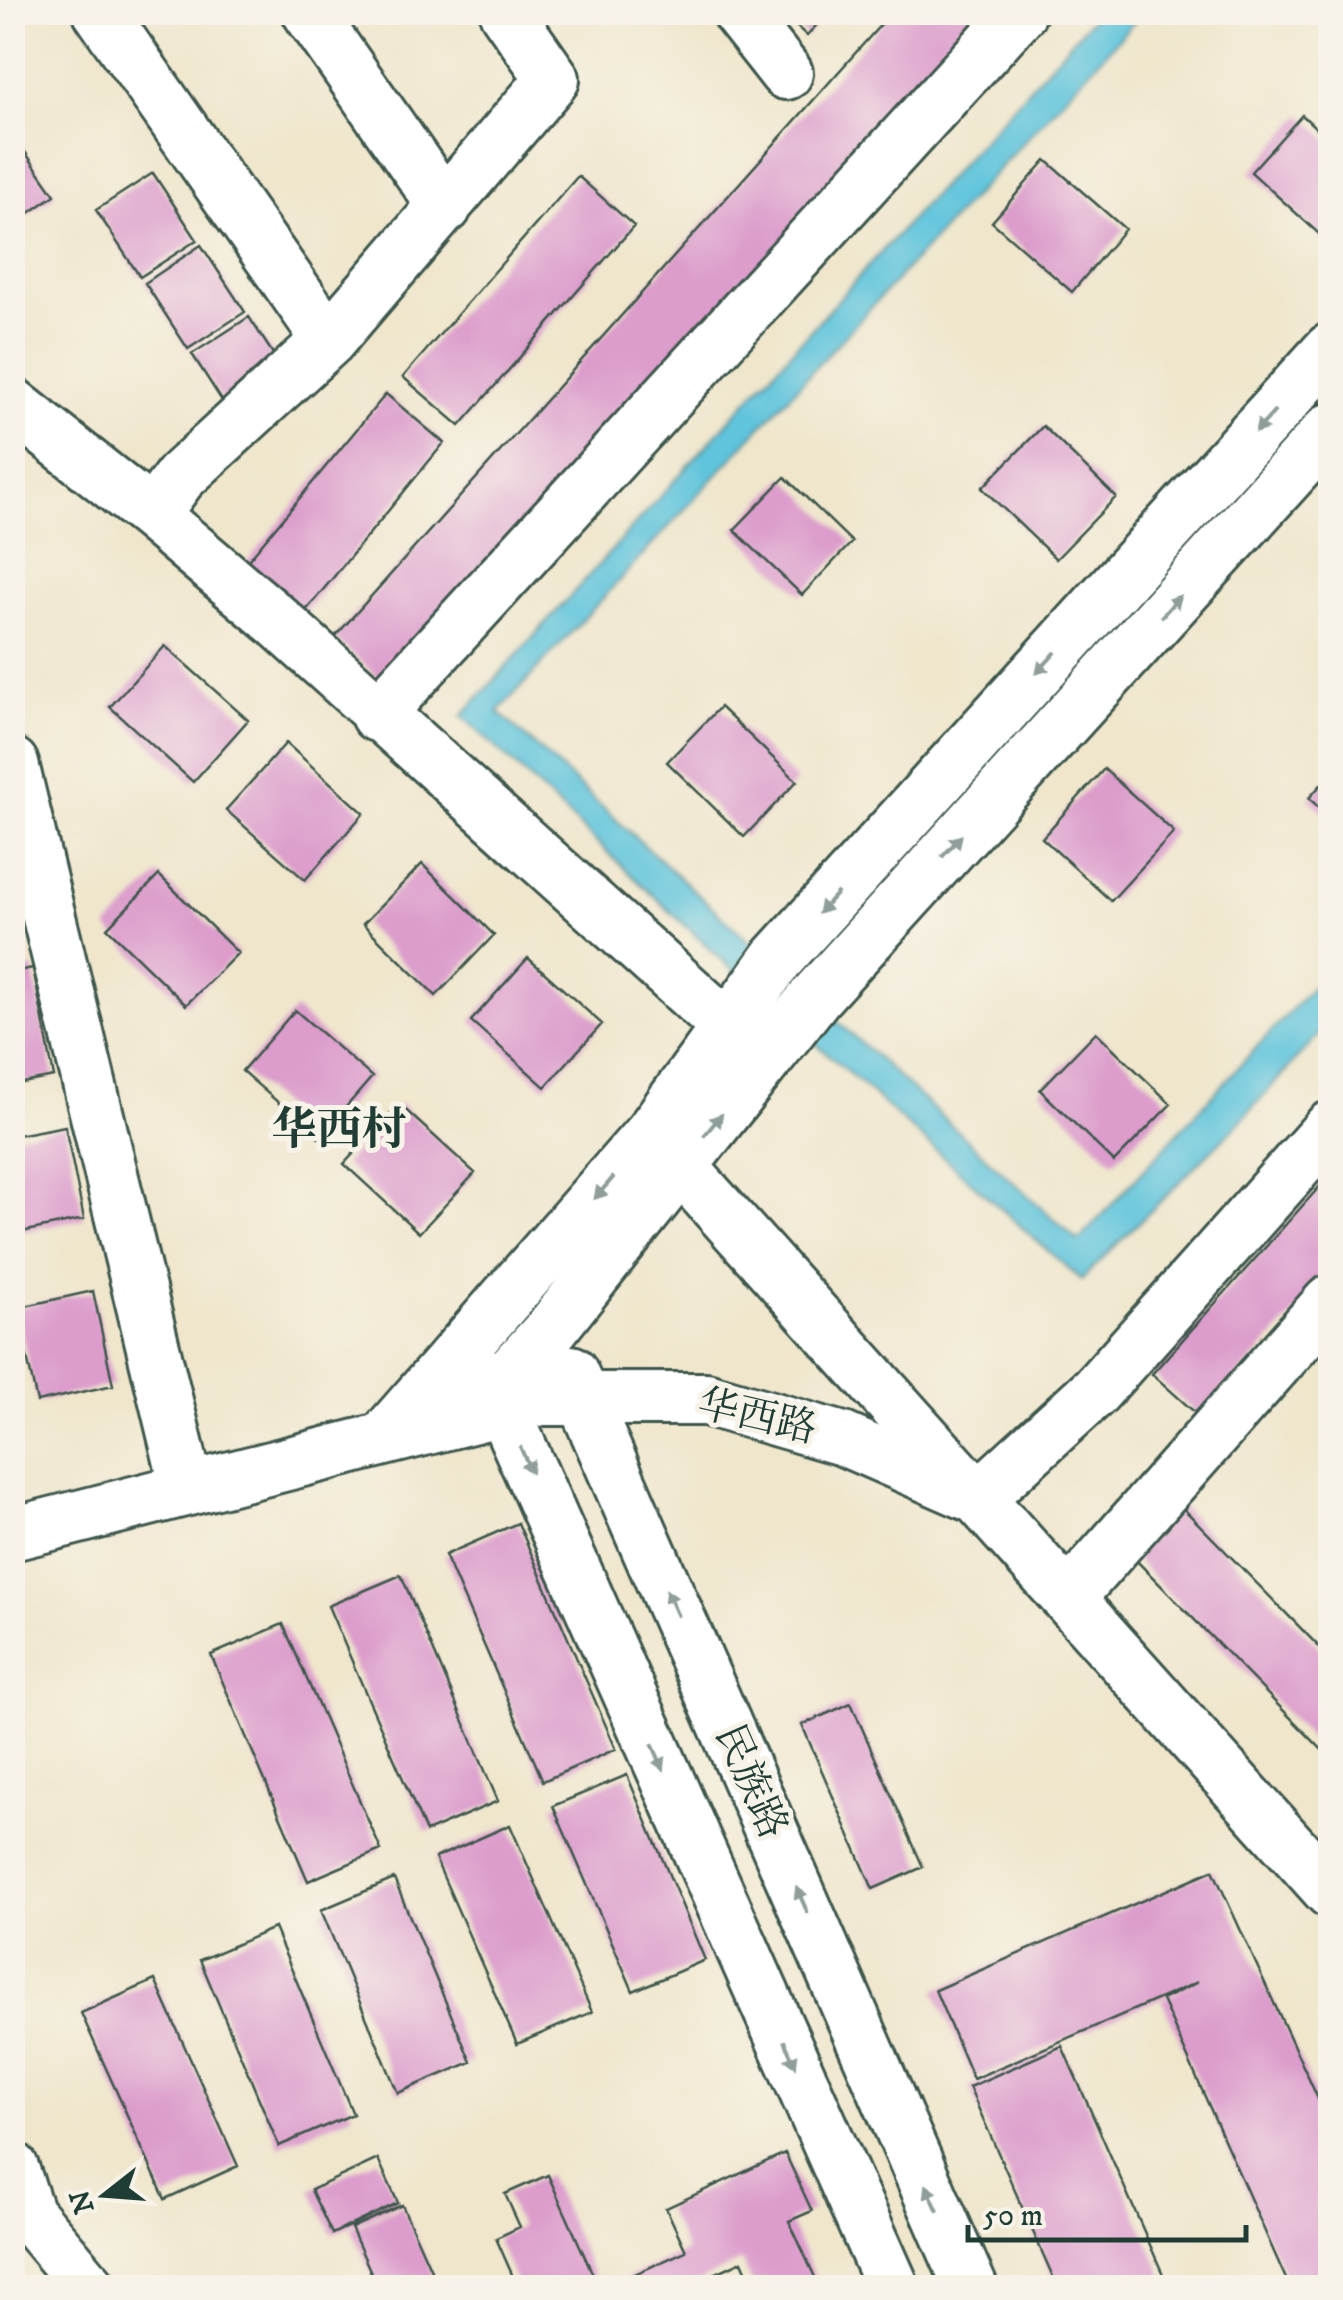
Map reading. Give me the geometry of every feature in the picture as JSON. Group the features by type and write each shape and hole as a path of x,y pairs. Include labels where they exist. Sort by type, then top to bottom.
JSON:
{"street":[{"path":"100,12 329,340"},
{"path":"309,12 445,207"},
{"path":"152,515 180,477 329,340 553,80 506,12"},
{"path":"738,12 786,73"},
{"path":"378,715 1020,12"},
{"path":"490,1405 552,1328 665,1149 771,1012 1330,350"},
{"path":"12,404 152,515 378,715 771,1012"},
{"path":"771,1012 1330,430"},
{"path":"12,764 187,1488"},
{"path":"665,1149 978,1498 1096,1390 1330,1128"},
{"path":"384,1438 529,1276 665,1149"},
{"name":"民族路","path":"529,1276 971,2288"},
{"path":"1068,1598 1330,1302"},
{"name":"民族路","path":"472,1339 490,1405 893,2288"},
{"name":"华西路","path":"12,1534 384,1438 490,1405 541,1399 706,1399 843,1439 978,1498 1330,1891"},
{"path":"12,2168 28,2214 90,2288"}],"water":[{"path":"1097,13 1142,13 498,712 1078,1241 1330,968 1330,1022 1235,1127 1081,1280 721,959 462,716"}],"building":[{"path":"781,12 828,12 807,36"},
{"path":"892,12 996,12 392,690 334,638"},
{"path":"1302,115 1330,141 1330,244 1251,172"},
{"path":"16,139 55,195 12,225 12,142"},
{"path":"1046,160 1125,229 1072,292 992,222"},
{"path":"153,173 197,240 140,277 96,210"},
{"path":"578,176 634,226 460,426 403,377"},
{"path":"201,245 245,312 188,349 145,283"},
{"path":"249,317 292,383 235,421 192,354"},
{"path":"386,394 444,443 304,613 245,564"},
{"path":"1043,426 1116,497 1056,559 982,488"},
{"path":"785,477 852,542 802,595 734,530"},
{"path":"165,646 248,720 193,782 110,707"},
{"path":"720,707 797,781 744,837 667,762"},
{"path":"286,743 364,813 305,880 226,810"},
{"path":"1104,769 1174,832 1111,901 1042,838"},
{"path":"1330,775 1330,819 1309,798"},
{"path":"422,864 494,935 436,996 363,924"},
{"path":"159,875 238,953 186,1005 107,928"},
{"path":"528,958 602,1024 545,1087 471,1021"},
{"path":"33,968 54,1077 12,1085 12,972"},
{"path":"295,1010 372,1077 319,1138 242,1071"},
{"path":"1096,1032 1171,1104 1114,1162 1040,1090"},
{"path":"399,1104 475,1173 419,1233 344,1164"},
{"path":"65,1126 84,1219 12,1234 12,1136"},
{"path":"1330,1175 1330,1274 1201,1418 1152,1374"},
{"path":"93,1291 113,1385 37,1402 16,1308"},
{"path":"1178,1503 1330,1658 1330,1758 1128,1552"},
{"path":"518,1523 616,1749 543,1781 445,1555"},
{"path":"401,1575 498,1801 426,1832 328,1606"},
{"path":"283,1624 381,1850 308,1881 211,1655"},
{"path":"851,1703 923,1867 873,1889 802,1725"},
{"path":"627,1775 705,1960 633,1991 553,1806"},
{"path":"510,1825 592,2012 517,2044 435,1858"},
{"path":"1213,1870 1330,2125 1330,2288 1290,2288 1162,2000 1198,1982 973,2079 935,1990"},
{"path":"394,1879 471,2062 398,2093 321,1910"},
{"path":"274,1928 353,2114 279,2146 200,1960"},
{"path":"155,1980 238,2166 165,2199 81,2013"},
{"path":"1062,2046 1169,2288 1058,2288 969,2087"},
{"path":"785,2153 812,2211 789,2221 820,2288 754,2288 742,2261 684,2288 604,2288 686,2251 666,2208"},
{"path":"378,2159 398,2203 332,2234 311,2190"},
{"path":"548,2175 599,2288 518,2288 496,2238 520,2227 505,2194"},
{"path":"402,2205 439,2288 378,2288 351,2228"}],"district":[{"name":"华西村","path":"339,1131"}]}
